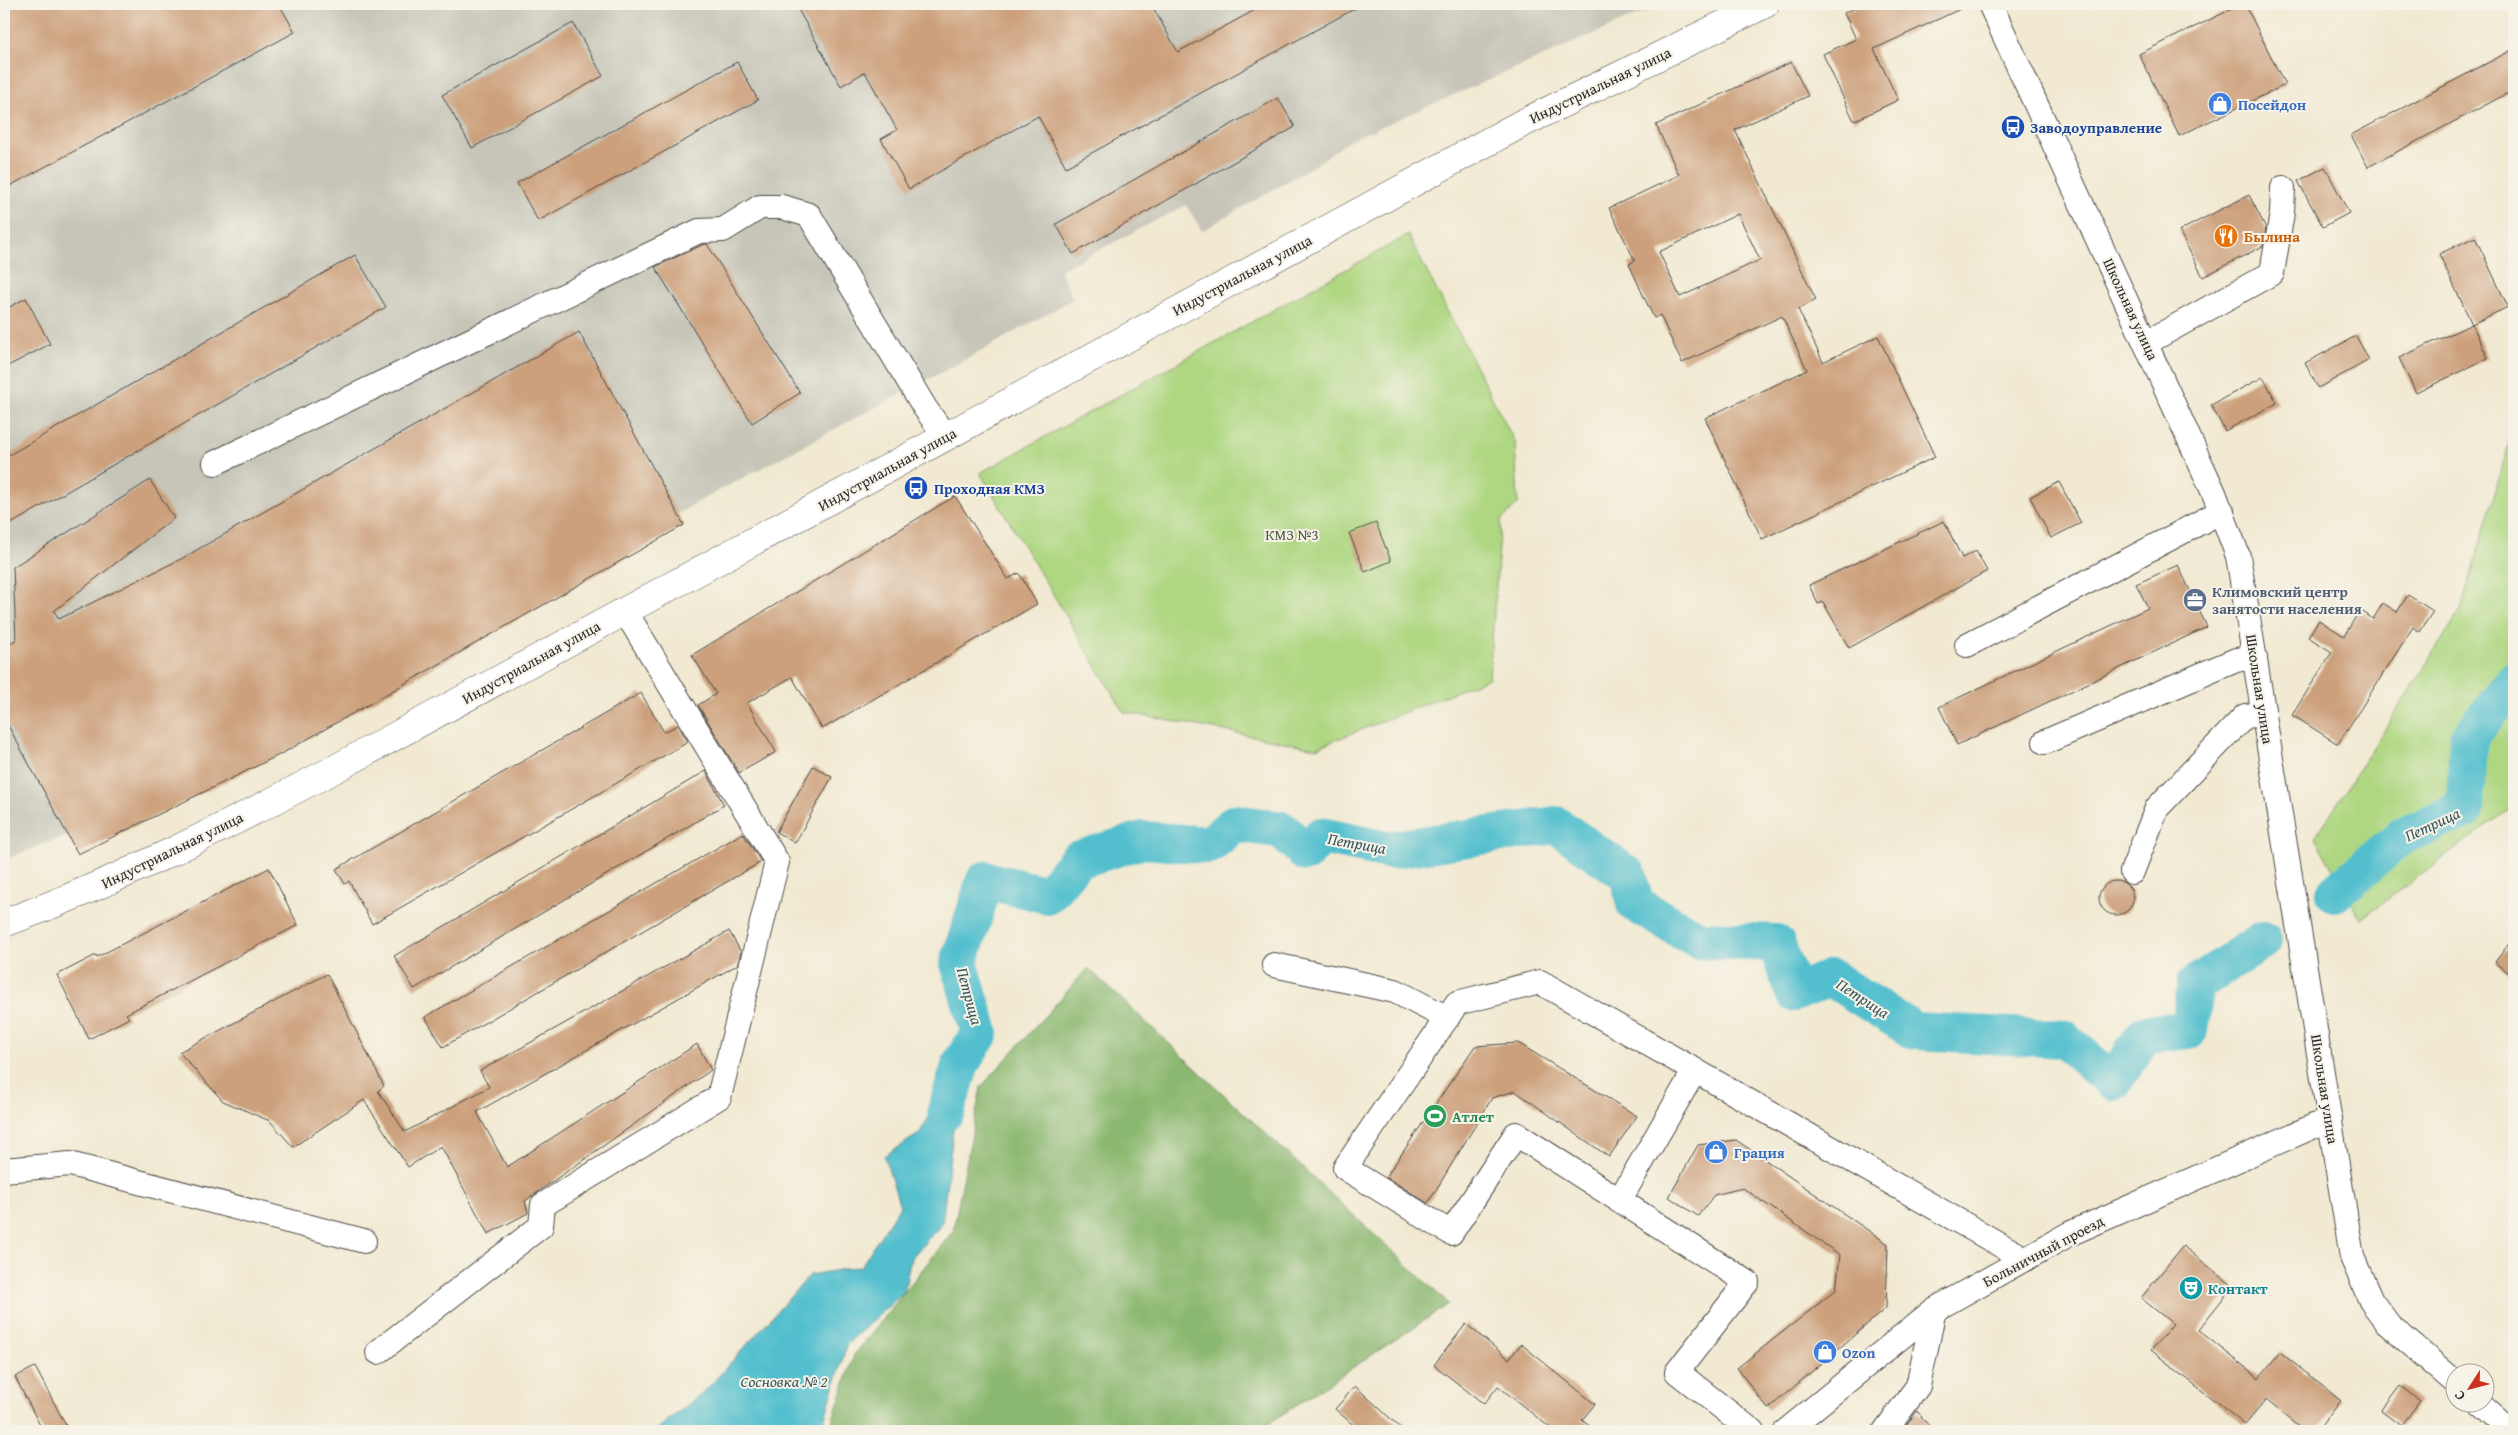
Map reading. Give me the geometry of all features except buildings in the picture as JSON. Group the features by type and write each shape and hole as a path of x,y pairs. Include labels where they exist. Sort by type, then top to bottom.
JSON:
{"main road":[{"name":"Индустриальная улица","path":"4,923 102,885 252,812 778,530 945,436 1518,125 1765,4"}],"street":[{"name":"Школьная улица","path":"1990,4 2222,511 2238,556 2352,1257 2360,1280 2371,1301 2389,1325 2446,1373"},
{"path":"2146,343 2272,273 2282,213 2283,188"},
{"path":"215,463 699,231 723,230 760,208 782,207 809,215 925,408 945,436"},
{"path":"1967,645 2222,511"},
{"path":"378,1352 542,1226 543,1205 718,1097 776,862 625,611"},
{"path":"2045,742 2236,660 2255,657"},
{"path":"2132,872 2157,808 2245,716 2264,714"},
{"path":"1274,965 1395,991 1447,1018"},
{"path":"1752,1431 1677,1372 1747,1282 1516,1134 1451,1233 1345,1168 1457,1003 1540,982 2026,1259"},
{"path":"1620,1200 1695,1070"},
{"name":"Больничный проезд","path":"1786,1431 1934,1310 2069,1234 2330,1119"},
{"path":"4,1170 70,1164 364,1241"},
{"path":"1885,1431 1918,1386 1934,1310"},
{"path":"2489,1412 2511,1431"}],"shaded area":[{"path":"4,4 1663,4 1350,140 1315,165 1202,231 1186,205 1060,270 1073,299 974,355 707,497 282,737 96,827 44,844 4,860"}],"green space":[{"name":"КМЗ №3","path":"1408,235 1515,442 1518,504 1501,521 1489,678 1316,748 1124,712 980,473"},
{"path":"2514,426 2514,805 2361,919 2315,838 2461,610"},
{"path":"1088,968 1449,1304 1257,1431 829,1431 854,1355 953,1231 981,1087"}],"water":[{"name":"Сосновка № 2","path":"961,1063 942,1224 911,1258 904,1292 847,1344 821,1431 655,1431 706,1390 810,1275 861,1266 900,1206 884,1156 919,1134"}],"waterway":[{"name":"Петрица","path":"2335,893 2402,836 2465,810 2468,738 2514,682"},
{"name":"Петрица","path":"946,1111 961,1063 980,1033 959,963 985,880 1048,895 1077,860 1143,840 1209,845 1235,823 1282,830 1306,853 1321,836 1388,850 1556,825 1628,875 1635,904 1699,940 1776,943 1794,993 1831,978 1914,1031 2064,1039 2113,1082 2145,1034 2189,1030 2196,984 2263,940"}],"place":[{"name":"Посейдон","path":"2220,104"},
{"name":"Заводоуправление","path":"2013,127"},
{"name":"Былина","path":"2226,236"},
{"name":"Проходная КМЗ","path":"916,488"},
{"name":"Климовский центр занятости населения","path":"2195,600"},
{"name":"Атлет","path":"1435,1116"},
{"name":"Грация","path":"1716,1152"},
{"name":"Контакт","path":"2191,1288"},
{"name":"Ozon","path":"1825,1352"}]}
